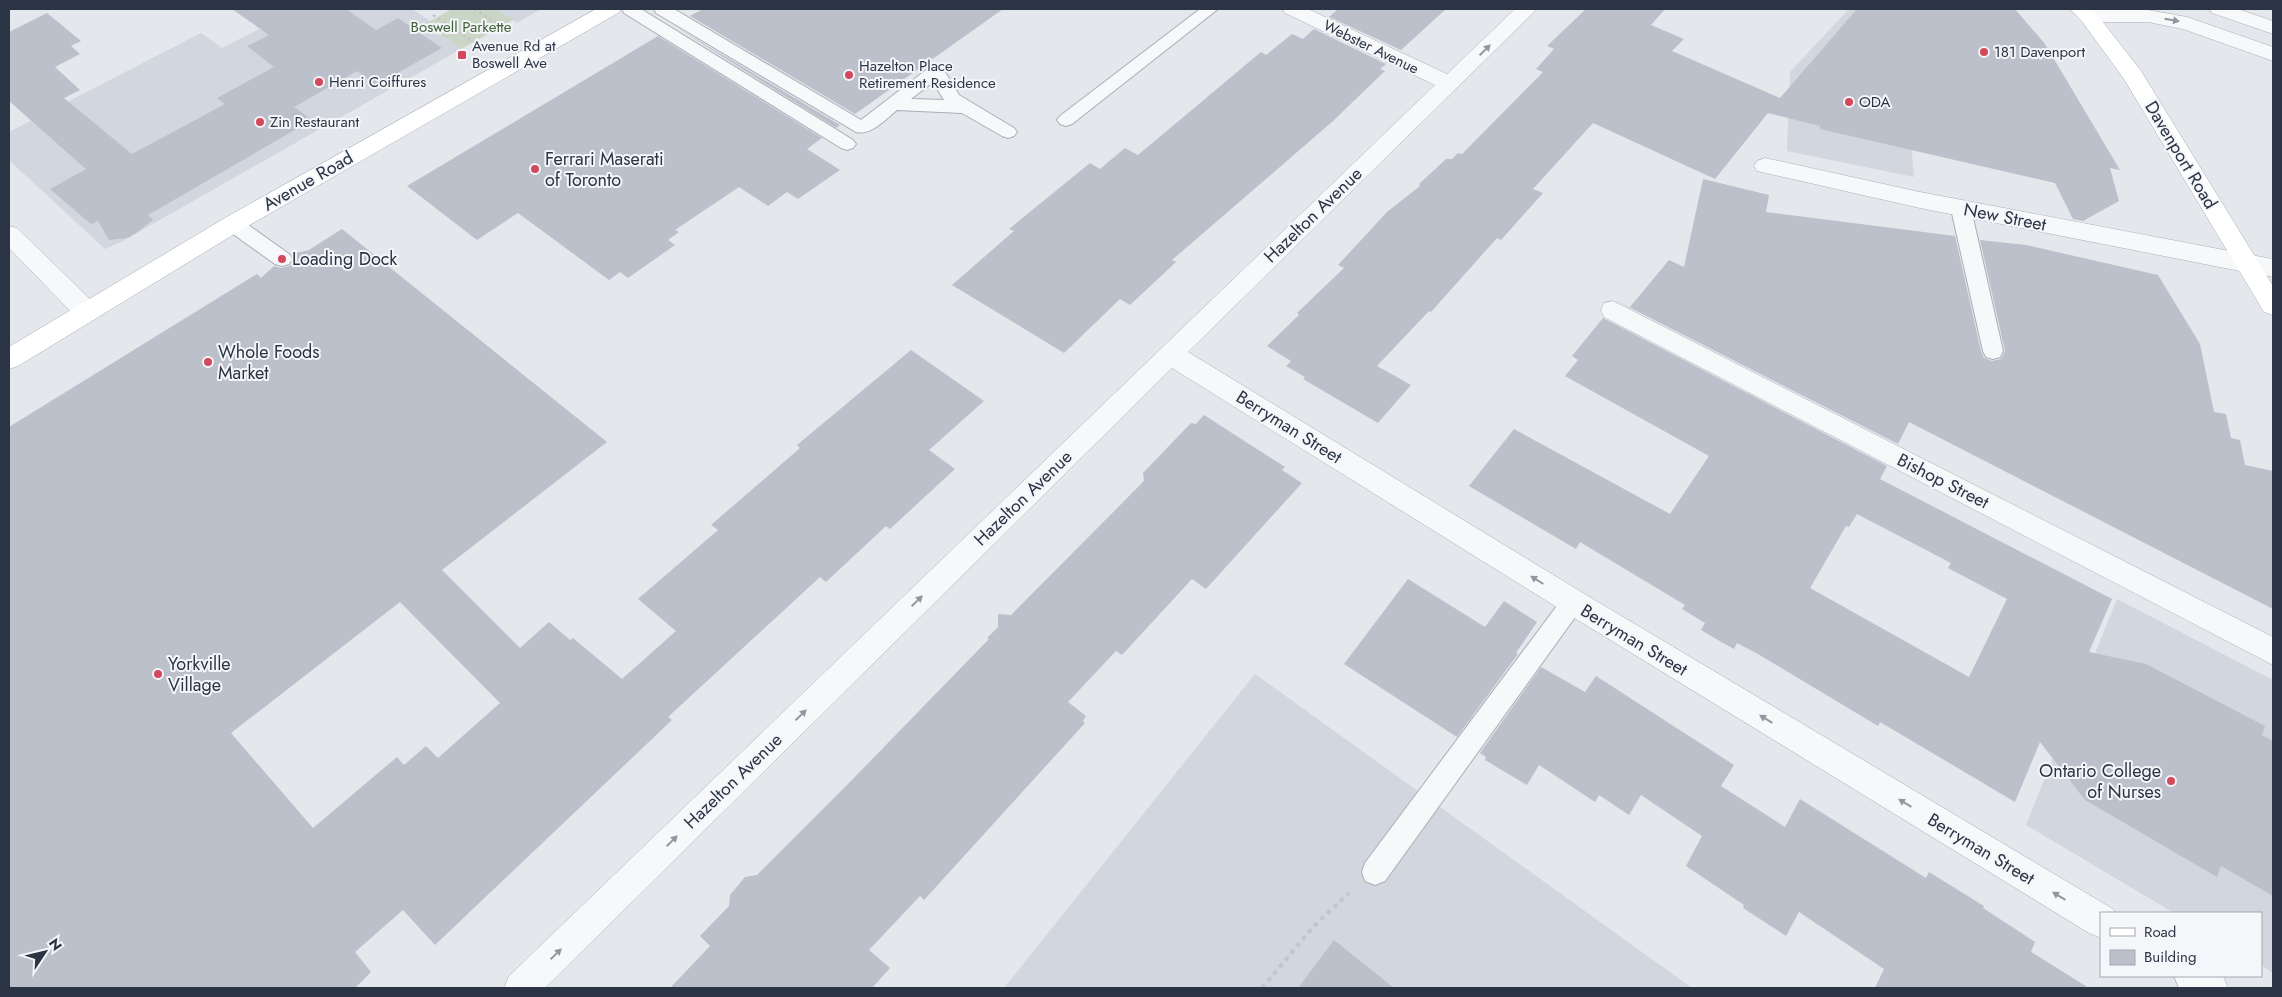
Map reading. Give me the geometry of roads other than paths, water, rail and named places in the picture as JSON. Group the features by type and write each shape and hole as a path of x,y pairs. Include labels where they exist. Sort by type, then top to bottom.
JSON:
{"main road":[{"name":"Avenue Road","path":"9,359 233,224 611,9"},
{"name":"Davenport Road","path":"2084,12 2132,76 2273,306"}],"street":[{"name":"Webster Avenue","path":"1292,9 1450,84"},
{"name":"Hazelton Avenue","path":"521,988 1170,354 1527,9"},
{"path":"2219,9 2273,28"},
{"path":"2084,12 2148,16 2187,22 2273,54"},
{"name":"New Street","path":"1765,166 1961,208 2273,268"},
{"path":"9,234 87,312"},
{"name":"Bishop Street","path":"1613,310 2273,652"},
{"name":"Berryman Street","path":"1170,354 1573,602 2100,921"},
{"path":"2192,977 2211,988"}],"lane":[{"path":"630,9 847,144"},
{"path":"662,9 862,128 936,71 952,99 1008,132"},
{"path":"1066,120 1210,9"},
{"path":"894,104 966,107"},
{"path":"1961,208 1993,350"},
{"path":"233,224 282,259"},
{"path":"1375,872 1573,602"}],"place":[{"name":"181 Davenport","path":"1984,52"},
{"name":"Avenue Rd at Boswell Ave","path":"462,55"},
{"name":"Hazelton Place Retirement Residence","path":"849,75"},
{"name":"Henri Coiffures","path":"319,82"},
{"name":"ODA","path":"1849,102"},
{"name":"Zin Restaurant","path":"260,122"},
{"name":"Ferrari Maserati of Toronto","path":"535,169"},
{"name":"Loading Dock","path":"282,259"},
{"name":"Whole Foods Market","path":"208,362"},
{"name":"Yorkville Village","path":"158,674"},
{"name":"Ontario College of Nurses","path":"2171,781"}],"park label":[{"name":"Boswell Parkette","path":"461,27"}]}
